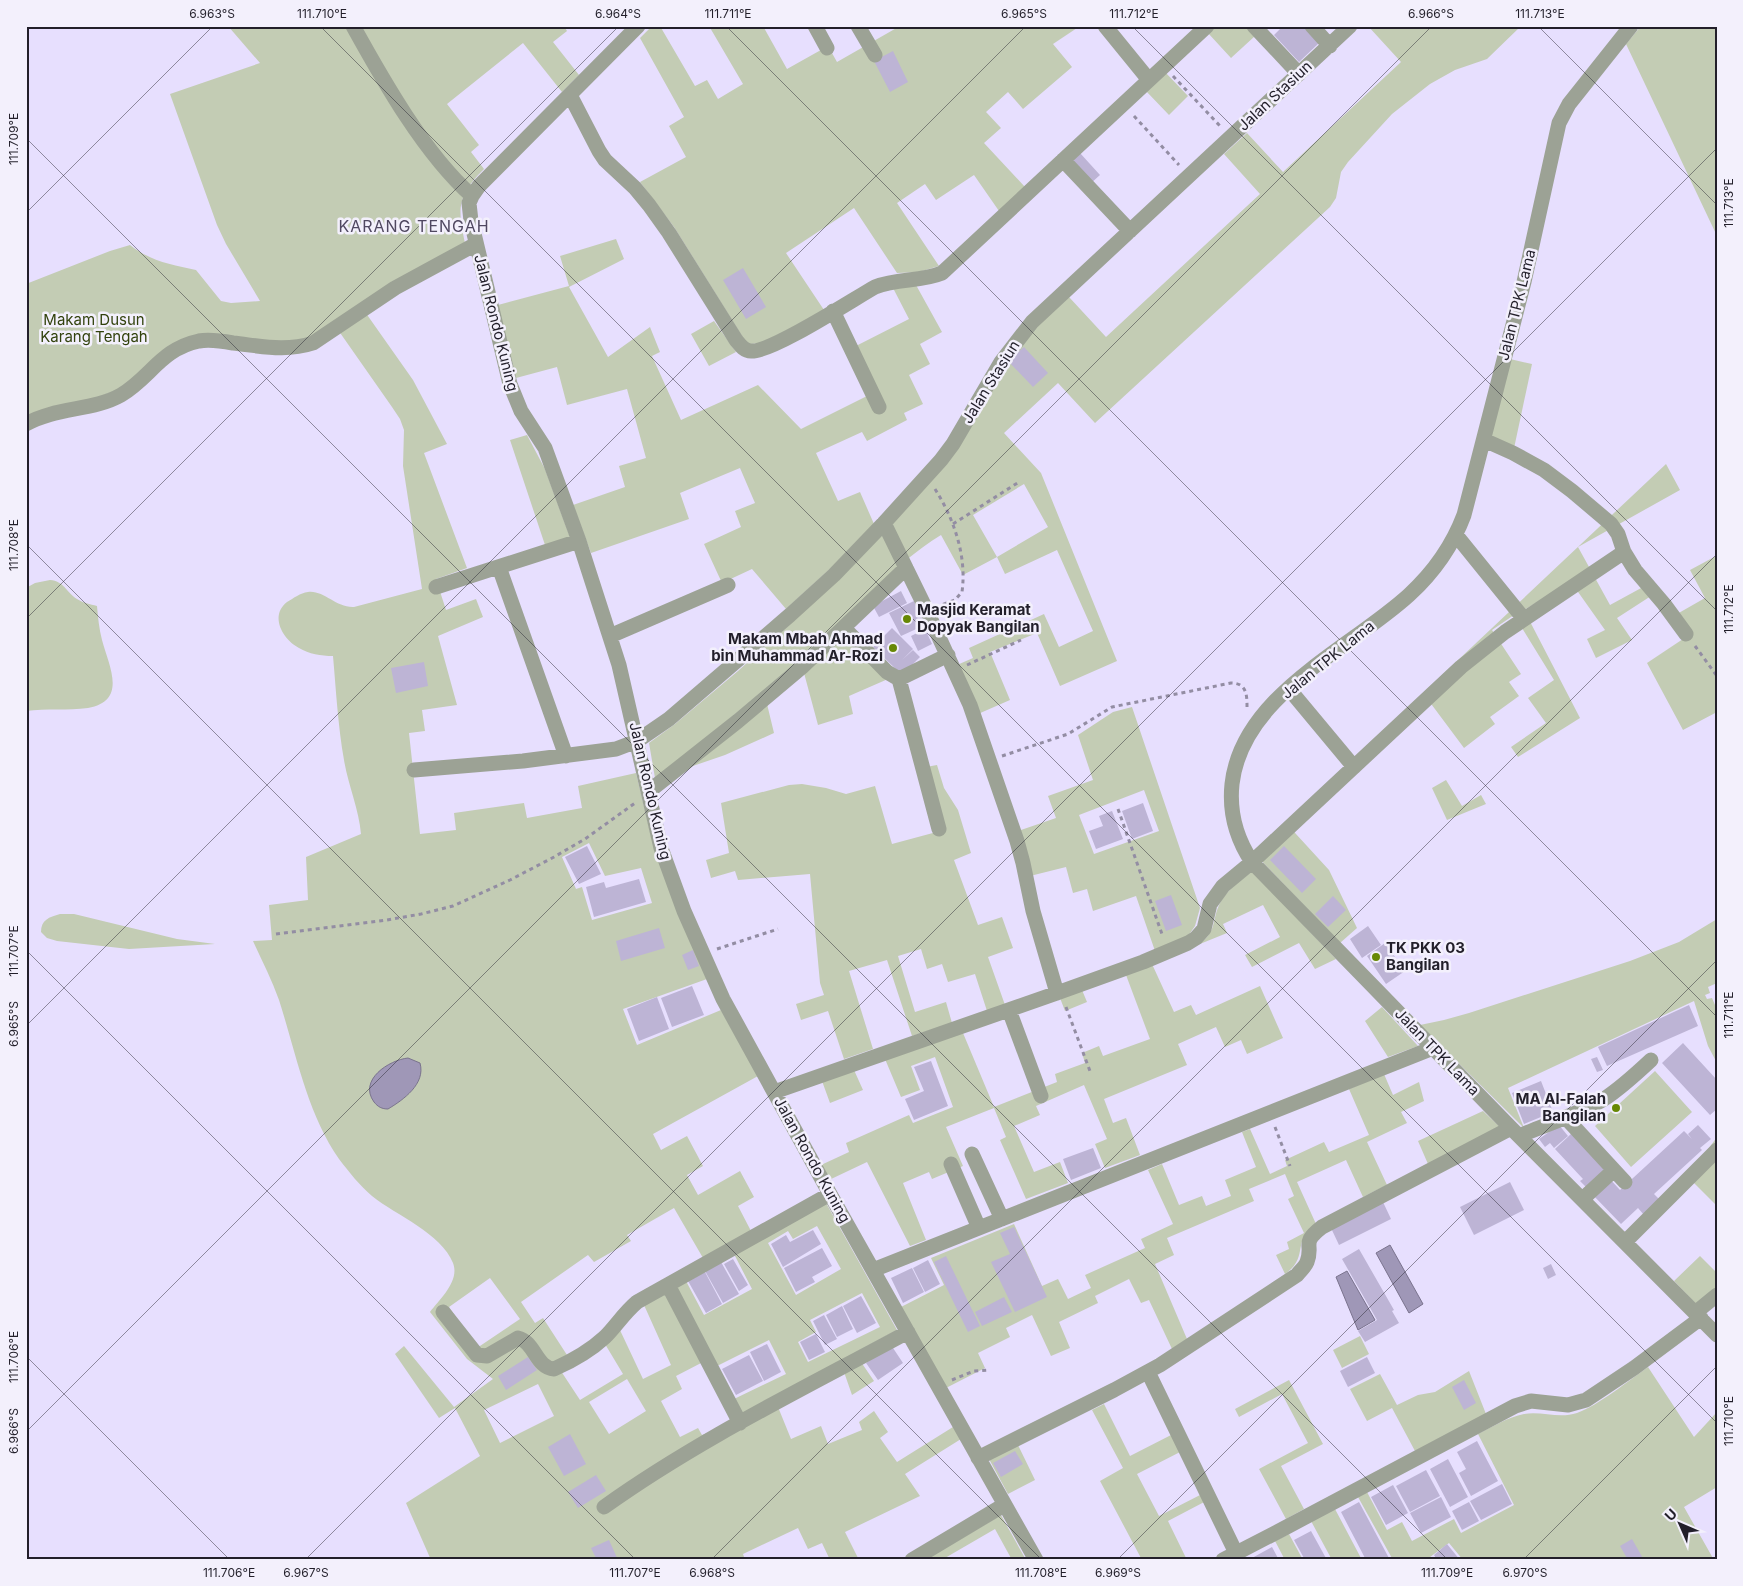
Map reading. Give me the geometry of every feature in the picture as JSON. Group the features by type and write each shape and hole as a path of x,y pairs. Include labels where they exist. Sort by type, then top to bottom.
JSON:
{"street":[{"path":"353,26 389,88 416,129 442,164 472,196 496,168 638,26"},
{"path":"816,26 827,48"},
{"path":"858,26 875,55"},
{"path":"1105,26 1149,80"},
{"path":"570,95 599,151 649,205 669,233 726,326 742,348 748,351 765,349 887,282 927,278 942,272 1207,26"},
{"path":"1254,26 1299,74"},
{"path":"1312,26 1330,46"},
{"name":"Jalan Stasiun","path":"414,770 566,756 616,748 637,741 669,719 783,622 834,575 927,476 953,444 1001,362 1032,322 1350,26"},
{"name":"Jalan TPK Lama","path":"1631,26 1569,104 1559,123 1526,272 1484,440 1464,515 1452,544 1433,570 1408,596 1311,670 1289,689 1258,723 1246,738 1238,756 1234,773 1232,807 1233,821 1238,837 1252,862 1515,1132 1717,1335"},
{"path":"1063,160 1130,231"},
{"name":"Jalan Rondo Kuning","path":"472,196 469,212 510,384 521,411 545,448 579,541 621,674 661,848 702,954 723,999 830,1194 1036,1560"},
{"path":"26,424 50,413 94,404 122,394 174,350 200,340 218,340 279,349 298,348 313,342 395,288 476,244"},
{"path":"833,311 879,407"},
{"path":"1484,440 1537,465 1611,524 1618,534 1624,552 1635,570 1686,634"},
{"path":"884,523 970,705 1017,841 1033,911 1059,993"},
{"path":"1456,535 1524,618"},
{"path":"436,587 579,541"},
{"path":"774,1092 1059,993 1188,943 1201,933 1206,922 1210,904 1230,878 1252,862 1461,667 1524,618 1624,552"},
{"path":"499,567 566,756"},
{"path":"648,792 802,667 906,568"},
{"path":"610,636 728,584"},
{"path":"844,628 887,672 899,679 939,829"},
{"path":"899,679 948,655"},
{"path":"1289,689 1354,767"},
{"path":"1009,1010 1041,1096"},
{"path":"872,1270 1433,1048"},
{"path":"978,1458 1148,1372 1296,1275 1306,1265 1308,1260 1308,1243 1310,1238 1322,1227 1515,1132 1564,1117 1603,1099 1629,1080 1651,1060"},
{"path":"1564,1117 1625,1182"},
{"path":"1625,1242 1717,1150"},
{"path":"972,1154 1002,1219"},
{"path":"951,1164 979,1228"},
{"path":"1588,1194 1614,1170"},
{"path":"443,1312 477,1355 487,1356 518,1338 526,1342 546,1367 554,1369 598,1342 629,1309 830,1194"},
{"path":"668,1285 740,1422"},
{"path":"1148,1372 1230,1556 1515,1406 1531,1400 1568,1405 1586,1400 1634,1368 1698,1315 1717,1295"},
{"path":"604,1507 670,1462 740,1422 908,1332"},
{"path":"912,1560 1004,1505"}],"path":[{"path":"1164,66 1231,138"},
{"path":"1123,105 1190,176"},
{"path":"927,476 942,500 953,524 962,562 962,592 955,600 927,611"},
{"path":"953,524 1019,482"},
{"path":"1686,634 1717,676"},
{"path":"955,670 1021,640"},
{"path":"990,760 1068,734 1112,707 1230,683 1237,683 1243,686 1246,692 1246,738"},
{"path":"276,934 387,920 453,906 510,880 569,848 616,818 648,792"},
{"path":"1118,809 1168,951"},
{"path":"702,954 778,929"},
{"path":"1059,993 1090,1071"},
{"path":"1269,1113 1290,1166"},
{"path":"938,1387 974,1371 989,1370"}],"green space":[{"name":"Makam Dusun Karang Tengah","path":"228,26 564,26 567,31 553,42 579,75 562,92 523,43 447,104 479,145 471,152 484,169 468,188 461,205 461,224 466,248 363,309 413,380 447,444 424,453 467,568 436,579 446,610 476,599 483,617 438,636 457,705 422,710 425,731 409,733 420,834 456,830 454,813 524,803 527,818 582,808 578,786 636,773 653,844 707,979 623,1009 637,1045 721,1010 758,1076 653,1134 661,1150 687,1136 703,1166 687,1175 698,1195 740,1171 754,1197 738,1206 751,1231 703,1258 674,1208 627,1235 631,1241 594,1262 588,1255 521,1302 535,1323 543,1318 567,1355 555,1362 580,1400 623,1374 605,1344 619,1328 643,1379 671,1365 644,1305 667,1292 703,1362 676,1376 682,1389 661,1401 680,1437 698,1428 702,1435 778,1407 791,1439 821,1426 828,1444 862,1430 859,1422 874,1411 888,1432 880,1438 897,1462 953,1427 961,1439 905,1474 920,1496 845,1532 859,1560 830,1560 822,1543 808,1549 798,1528 743,1554 745,1560 431,1560 406,1503 480,1456 455,1408 439,1418 395,1354 404,1346 454,1407 493,1379 467,1359 430,1312 444,1296 454,1276 453,1263 447,1252 429,1234 372,1196 339,1159 328,1141 310,1102 276,993 253,941 272,940 269,905 308,900 306,857 361,834 342,747 333,656 311,653 293,644 283,634 280,627 279,614 287,602 308,592 314,592 341,605 354,607 422,589 403,466 404,430 400,419 336,327 313,343 200,340 136,383 26,424 26,284 130,245 153,259 196,270 221,301 231,303 260,301 226,244 217,225 170,94 260,63","holes":["589,843 605,876 641,868 652,903 592,920 582,887 576,889 562,857","490,1278 520,1319 477,1348 449,1307","627,1379 646,1411 609,1434 589,1402","538,1384 554,1416 500,1443 484,1410"]},
{"path":"652,26 660,26 695,86 707,80 718,99 743,84 709,26 763,26 787,69 828,46 837,62 900,26 1080,26 1053,44 1072,67 1023,109 1008,92 986,112 1001,128 984,143 1025,187 999,211 974,175 936,200 925,184 897,203 939,266 919,272 897,273 854,208 786,253 824,310 764,343 750,344 745,341 674,227 640,182 686,157 669,126 684,117 640,38"},
{"path":"1215,26 1246,26 1255,36 1231,58 1208,33"},
{"path":"1368,26 1521,26 1487,59 1455,70 1430,84 1392,114 1341,172 1336,198 1330,207 1095,423 1058,383 1004,433 1041,473 1117,661 1060,686 1037,633 990,652 1010,700 978,714 957,665 973,658 969,648 1044,614 1059,647 1093,631 1057,550 1005,574 997,557 963,575 941,535 906,560 813,648 655,778 649,743 675,724 738,671 802,613 868,548 999,378 1033,330 1069,297 1106,337 1260,194 1224,154 1247,133 1283,172 1401,62","holes":["1024,484 1048,527 997,557 973,515"]},
{"path":"1641,26 1717,26 1717,236 1626,44"},
{"path":"1165,72 1188,96 1169,115 1146,91"},
{"path":"616,239 624,259 569,287 608,357 650,327 660,352 652,356 681,420 758,385 801,429 875,392 852,348 909,319 893,288 916,285 942,332 920,344 930,364 909,375 923,404 904,413 907,420 867,441 862,432 816,453 838,501 860,492 874,524 831,568 786,609 752,569 722,583 704,544 741,527 735,511 755,503 740,468 680,493 689,519 591,553 573,505 625,487 619,466 646,458 627,389 567,405 557,367 516,378 498,305 569,286 560,256"},
{"path":"714,321 736,352 709,366 691,334"},
{"path":"1510,359 1532,364 1513,453 1489,442"},
{"path":"527,435 545,469 570,537 545,545 510,440"},
{"path":"1666,464 1680,490 1578,547 1610,605 1643,587 1651,596 1617,618 1632,640 1596,658 1587,639 1605,630 1571,582 1524,610 1580,718 1518,757 1511,747 1546,723 1528,698 1554,680 1514,615 1492,630 1521,674 1509,682 1519,696 1490,717 1495,724 1464,748 1423,693"},
{"path":"1716,556 1717,712 1683,730 1647,663 1692,633 1677,614 1705,598 1690,570"},
{"path":"50,580 59,582 79,600 97,606 101,636 113,681 112,690 108,698 100,704 80,709 26,711 26,588 35,583"},
{"path":"844,636 888,679 849,696 853,714 818,725 804,673"},
{"path":"767,704 774,733 725,755 690,767"},
{"path":"1132,707 1200,908 1195,926 1188,936 1155,951 1136,896 1093,911 1087,889 1073,893 1066,867 1030,876 1018,831 1056,818 1048,796 1093,780 1078,735 1113,712","holes":["1144,790 1159,831 1094,854 1079,815"]},
{"path":"937,765 944,788 958,810 971,853 954,860 978,925 1002,917 1013,948 988,957 1005,1005 987,1011 975,974 948,982 942,964 927,969 921,949 898,956 915,1012 946,1002 952,1023 912,1036 887,960 849,971 873,1049 844,1059 828,1011 801,1020 796,1004 824,995 820,983 810,874 738,880 735,871 711,878 706,860 729,853 721,803 789,785 802,784 846,794 875,786 892,844 944,830 926,767"},
{"path":"1446,780 1462,806 1481,795 1486,804 1447,820 1432,788"},
{"path":"1285,822 1329,870 1357,928 1340,943 1253,852"},
{"path":"1252,871 1336,959 1315,969 1299,943 1252,967 1245,955 1280,937 1263,905 1223,924 1227,933 1195,946 1208,936 1221,901 1227,893"},
{"path":"60,914 74,914 177,939 215,944 129,949 57,941 47,938 41,932 42,925 49,918"},
{"path":"1717,919 1717,983 1708,987 1710,993 1705,995 1707,999 1712,998 1715,1005 1717,1005 1717,1063 1708,1046 1694,1001 1508,1088 1524,1128 1420,1025 1469,1013 1630,961 1679,942"},
{"path":"1152,964 1174,1012 1191,1005 1196,1015 1260,986 1283,1038 1247,1054 1241,1040 1225,1047 1216,1027 1178,1044 1187,1065 1104,1099 1113,1123 1126,1118 1140,1155 1105,1168 1095,1144 1107,1139 1084,1085 1036,1106 1040,1115 1014,1126 1034,1172 1060,1162 1068,1183 1026,1199 1000,1140 1006,1137 994,1108 946,1127 963,1166 932,1179 929,1172 903,1183 926,1240 910,1246 867,1162 829,1180 821,1165 849,1152 846,1143 909,1115 913,1123 953,1107 935,1057 911,1066 920,1090 901,1097 885,1059 963,1033 994,1107 1057,1082 1055,1074 1085,1063 1082,1053 1099,1046 1103,1056 1150,1039 1126,975"},
{"path":"1082,990 1087,1002 1065,1011 1060,998"},
{"path":"1382,1007 1418,1046 1388,1057 1365,1021"},
{"path":"854,1070 863,1090 830,1103 822,1081"},
{"path":"1655,1071 1692,1112 1631,1167 1595,1126"},
{"path":"1384,1074 1393,1095 1419,1082 1424,1101 1401,1112 1407,1123 1367,1142 1387,1185 1363,1197 1346,1160 1297,1182 1316,1224 1304,1236 1297,1261 1285,1274 1276,1255 1289,1249 1287,1242 1304,1233 1288,1199 1294,1196 1285,1174 1249,1189 1254,1201 1167,1238 1174,1255 1155,1264 1187,1339 1172,1349 1149,1300 1141,1303 1129,1279 1095,1296 1098,1303 1059,1322 1070,1348 1051,1356 1032,1315 1006,1328 1010,1337 978,1353 985,1368 946,1388 901,1307 944,1285 931,1258 1014,1224 1042,1286 1058,1279 1068,1299 1091,1288 1085,1275 1145,1248 1141,1239 1173,1224 1148,1170 1162,1164 1179,1205 1202,1196 1206,1206 1231,1196 1225,1180 1256,1167 1242,1132 1250,1129 1270,1174 1287,1166 1285,1160 1324,1142 1329,1152 1369,1135 1349,1089"},
{"path":"1483,1111 1500,1127 1428,1164 1418,1141"},
{"path":"1717,1137 1717,1206 1686,1175"},
{"path":"826,1203 897,1330 742,1414 734,1399 786,1374 769,1340 717,1366 676,1286 686,1281 704,1315 752,1289 734,1254","holes":["817,1226 841,1269 796,1295 768,1243 788,1231 793,1239","862,1293 880,1327 808,1362 798,1342 816,1332 810,1320"]},
{"path":"1700,1256 1717,1273 1717,1287 1696,1304 1674,1281"},
{"path":"1360,1336 1369,1354 1342,1368 1333,1350"},
{"path":"861,1362 874,1381 852,1395 844,1372"},
{"path":"1648,1367 1694,1437 1717,1412 1717,1487 1684,1507 1714,1560 1463,1560 1449,1543 1426,1560 1393,1560 1358,1497 1367,1492 1387,1530 1402,1522 1412,1541 1454,1519 1461,1533 1514,1505 1478,1434 1518,1415 1537,1413 1570,1415 1577,1413 1604,1399"},
{"path":"1469,1371 1486,1414 1415,1451 1392,1408 1367,1421 1350,1389 1380,1374 1397,1405 1418,1395 1435,1392"},
{"path":"1289,1380 1323,1444 1281,1466 1304,1509 1286,1519 1259,1469 1308,1443 1282,1394 1239,1417 1235,1409"},
{"path":"1104,1404 1130,1456 1175,1433 1184,1450 1137,1474 1159,1516 1204,1493 1208,1500 1168,1521 1187,1560 1142,1560 1100,1481 1123,1468 1092,1410"},
{"path":"1018,1445 1035,1480 1008,1494 989,1459"},
{"path":"1335,1509 1362,1560 1332,1560 1311,1521"},
{"path":"1001,1515 1026,1560 1012,1560 995,1529 945,1558 946,1560 925,1560"},
{"path":"1289,1534 1303,1560 1285,1560 1275,1541"}],"shaded area":[{"path":"408,1058 420,1063 420,1078 412,1090 394,1105 388,1109 380,1107 374,1102 370,1094 370,1086 373,1079 385,1067"},
{"path":"1390,1245 1423,1304 1409,1313 1376,1253"},
{"path":"1347,1271 1375,1320 1358,1330 1336,1277"}],"building":[{"path":"1283,26 1303,26 1319,43 1299,62 1274,35"},
{"path":"893,51 908,82 890,92 874,61"},
{"path":"1080,153 1100,175 1090,184 1070,162"},
{"path":"743,268 766,307 746,319 723,280"},
{"path":"1024,347 1048,373 1033,387 1008,361"},
{"path":"901,591 907,603 879,617 873,606"},
{"name":"Masjid Keramat Dopyak Bangilan","path":"914,601 925,625 901,636 889,613"},
{"name":"Makam Mbah Ahmad bin Muhammad Ar-Rozi","path":"892,628 913,649 902,660 913,650 920,657 902,675 873,647"},
{"path":"925,629 932,644 918,651 911,636"},
{"path":"424,662 428,686 396,693 391,668"},
{"path":"1143,803 1153,831 1132,839 1122,811"},
{"path":"1112,811 1123,839 1096,849 1089,831 1103,826 1099,816"},
{"path":"587,846 601,874 579,884 565,857"},
{"path":"1284,846 1316,879 1302,893 1270,860"},
{"path":"639,879 646,902 594,917 586,887 604,882 606,888"},
{"path":"1171,895 1182,925 1166,931 1155,901"},
{"path":"1333,896 1346,910 1328,927 1315,914"},
{"path":"1368,926 1381,945 1362,958 1350,939"},
{"path":"659,928 665,948 621,961 616,941"},
{"path":"1385,943 1405,971 1386,984 1367,956"},
{"path":"693,950 699,966 688,970 682,955"},
{"path":"692,986 704,1015 672,1027 661,998"},
{"path":"657,997 669,1029 639,1041 627,1009"},
{"path":"1689,1005 1698,1026 1607,1066 1598,1047"},
{"path":"1683,1043 1717,1080 1717,1109 1710,1115 1662,1063"},
{"path":"1597,1057 1603,1070 1597,1072 1591,1059"},
{"path":"931,1061 948,1106 914,1120 905,1099 924,1091 914,1067"},
{"path":"1541,1081 1553,1112 1524,1124 1512,1093"},
{"path":"1559,1125 1568,1136 1554,1148 1550,1143 1545,1147 1539,1139"},
{"path":"1698,1125 1711,1139 1700,1148 1702,1150 1654,1194 1660,1200 1644,1215 1638,1208 1621,1224 1591,1193 1608,1177 1620,1190 1684,1131 1692,1139 1688,1134"},
{"path":"1572,1133 1609,1173 1590,1191 1580,1181 1583,1179 1555,1149"},
{"path":"1093,1148 1101,1168 1071,1180 1063,1159"},
{"path":"1510,1182 1524,1210 1474,1235 1460,1207"},
{"path":"1383,1202 1391,1219 1339,1245 1331,1228"},
{"path":"1014,1227 1047,1297 1015,1312 991,1262 1010,1254 1000,1233"},
{"path":"813,1230 821,1244 783,1267 771,1244 786,1235 790,1242"},
{"path":"822,1248 832,1266 812,1277 815,1282 796,1292 784,1268"},
{"path":"1359,1249 1394,1310 1392,1311 1399,1323 1365,1342 1358,1331 1377,1320 1342,1259"},
{"path":"946,1256 980,1326 968,1332 934,1262"},
{"path":"733,1259 748,1285 739,1291 724,1264"},
{"path":"928,1260 940,1284 925,1292 913,1268"},
{"path":"721,1262 739,1294 723,1303 705,1271"},
{"path":"1551,1264 1556,1275 1548,1279 1543,1268"},
{"path":"912,1268 924,1292 903,1303 891,1278"},
{"path":"705,1272 722,1304 706,1313 688,1281"},
{"path":"861,1296 876,1323 857,1333 843,1306"},
{"path":"1004,1297 1012,1312 982,1326 975,1312"},
{"path":"842,1306 853,1329 837,1337 826,1315"},
{"path":"824,1315 837,1339 825,1345 813,1321"},
{"path":"816,1334 825,1352 809,1360 800,1342"},
{"path":"767,1344 781,1372 764,1381 750,1352"},
{"path":"891,1345 903,1363 878,1380 866,1363"},
{"path":"749,1355 763,1381 736,1395 722,1369"},
{"path":"528,1357 537,1370 506,1390 498,1376"},
{"path":"1367,1357 1375,1373 1348,1387 1340,1371"},
{"path":"1464,1380 1476,1403 1464,1410 1452,1387"},
{"path":"570,1434 586,1464 564,1476 548,1447"},
{"path":"1477,1441 1498,1481 1471,1496 1459,1473 1466,1469 1457,1452"},
{"path":"1015,1451 1023,1464 1001,1477 993,1463"},
{"path":"1448,1459 1468,1497 1450,1507 1430,1469"},
{"path":"1426,1470 1440,1496 1410,1512 1396,1486"},
{"path":"596,1475 606,1491 578,1508 568,1492"},
{"path":"1502,1484 1512,1504 1481,1520 1470,1501"},
{"path":"1393,1485 1408,1513 1386,1525 1371,1497"},
{"path":"1441,1497 1451,1517 1421,1533 1410,1513"},
{"path":"1359,1502 1390,1560 1366,1560 1341,1512"},
{"path":"1469,1502 1479,1521 1462,1530 1452,1511"},
{"path":"1311,1531 1327,1560 1305,1560 1294,1540"},
{"path":"1632,1539 1644,1560 1628,1560 1620,1546"},
{"path":"609,1540 618,1560 597,1560 591,1548"},
{"path":"1447,1544 1460,1560 1437,1560 1434,1555"},
{"path":"1272,1547 1279,1560 1252,1560 1252,1558"}],"place":[{"name":"Masjid Keramat Dopyak Bangilan","path":"907,619"},
{"name":"Makam Mbah Ahmad bin Muhammad Ar-Rozi","path":"893,648"},
{"name":"TK PKK 03 Bangilan","path":"1376,957"},
{"name":"MA Al-Falah Bangilan","path":"1616,1108"}],"district":[{"name":"KARANG TENGAH","path":"414,226"}]}
